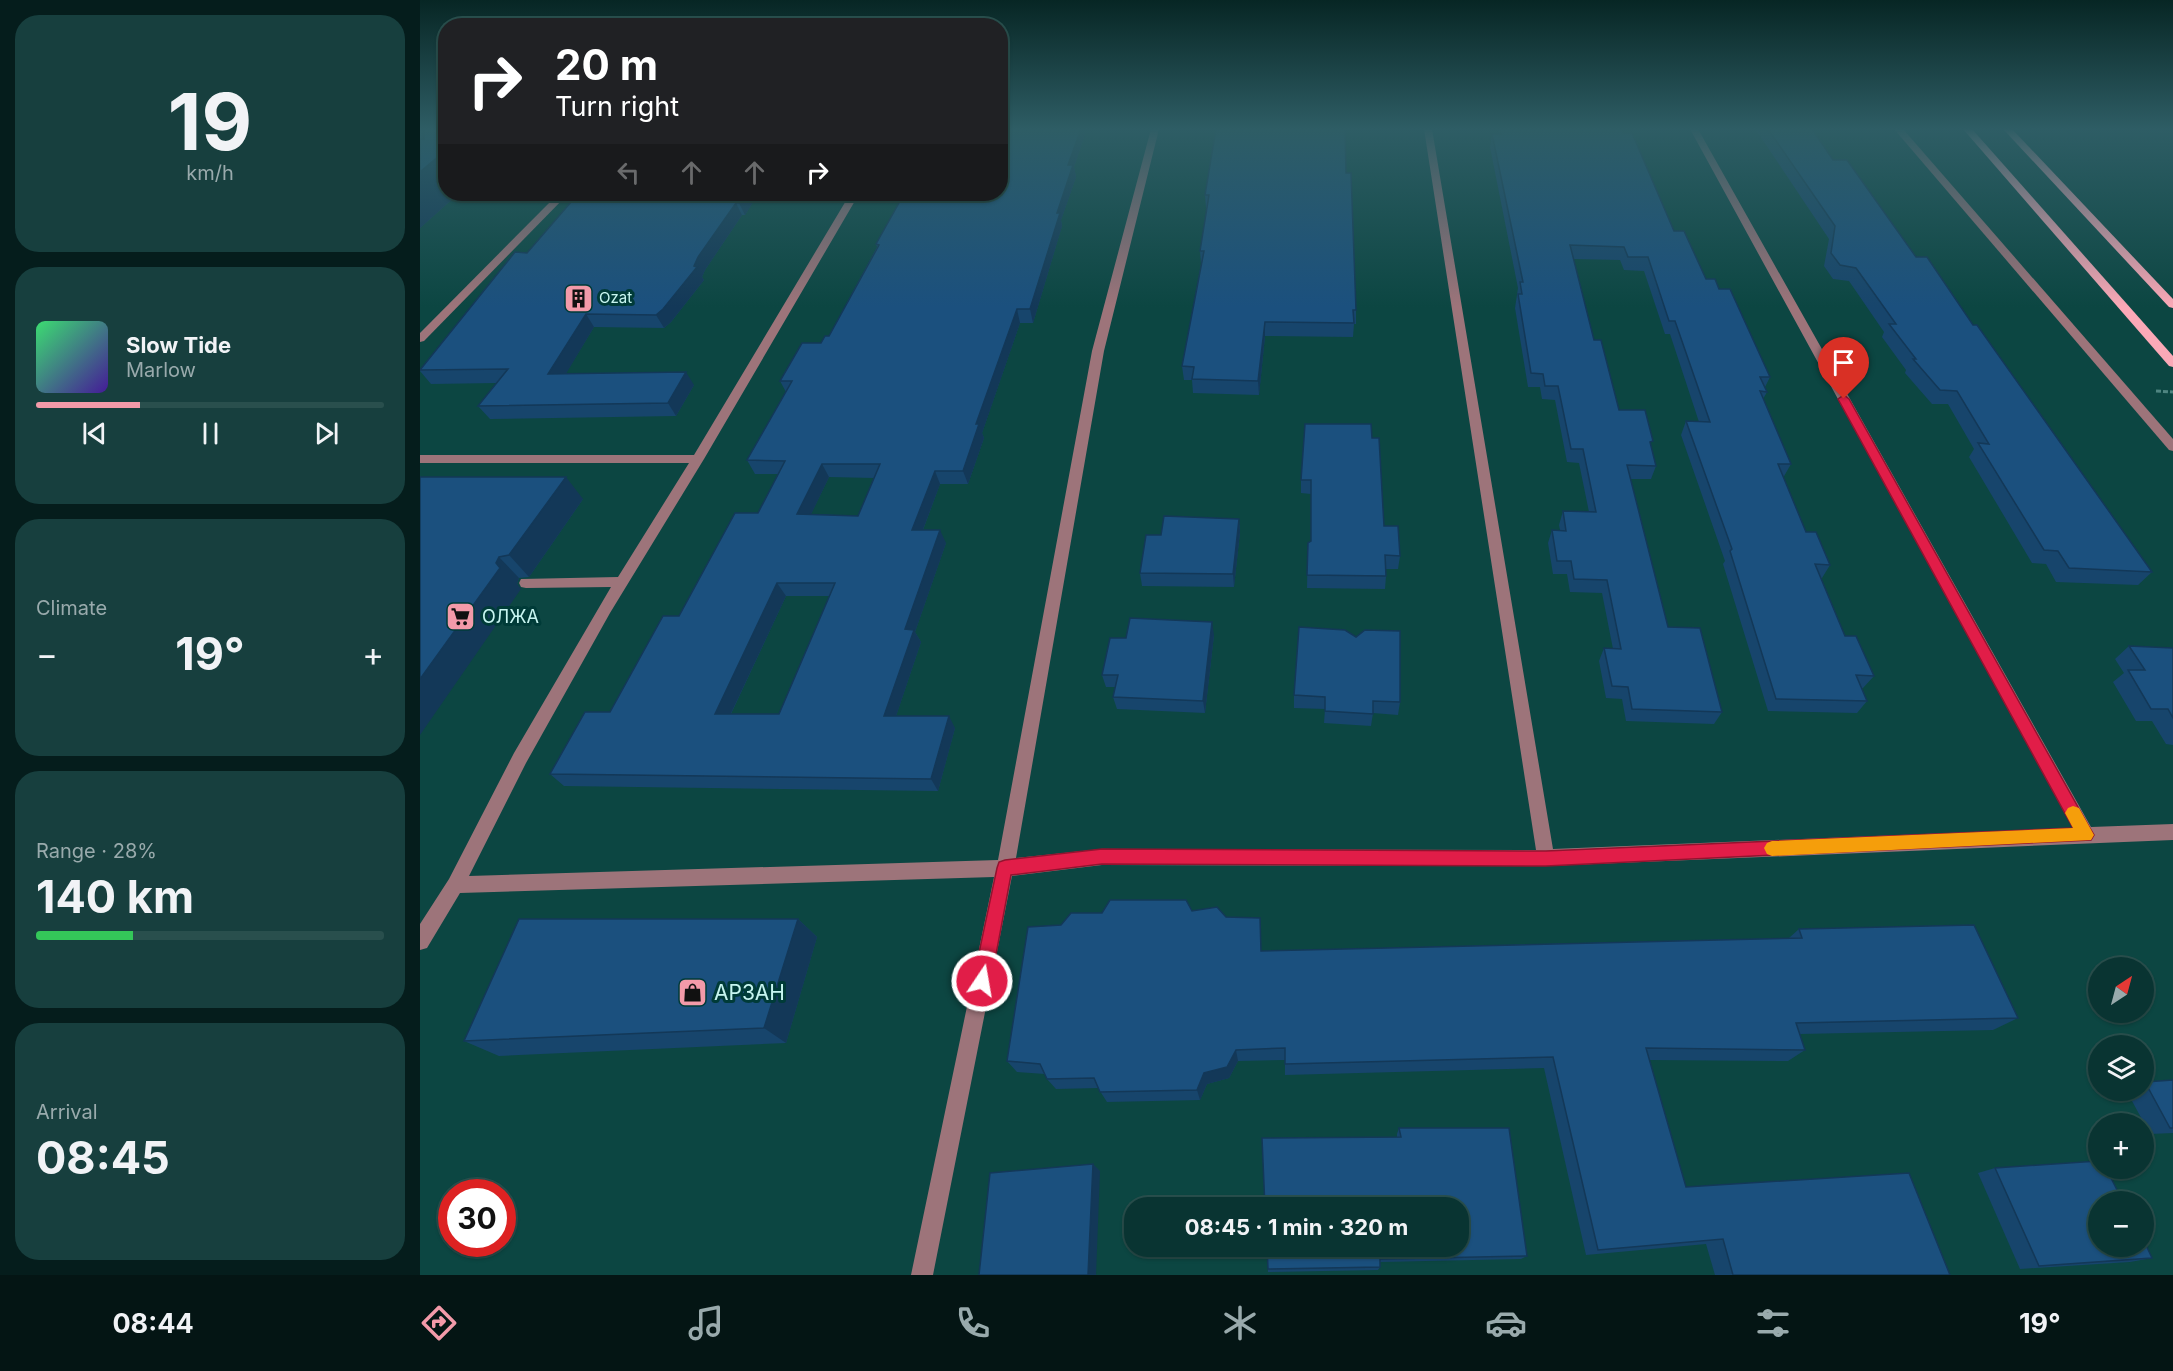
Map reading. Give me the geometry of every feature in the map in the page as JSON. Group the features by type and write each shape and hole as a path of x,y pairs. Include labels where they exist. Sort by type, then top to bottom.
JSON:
{"main road":[{"path":"2019,188 2173,363"},
{"path":"2063,188 2173,305"}],"street":[{"path":"922,1275 1005,868 1098,351 1140,188"},
{"path":"1438,188 1546,858"},
{"path":"1727,188 2086,835"},
{"path":"1949,188 2173,447"},
{"path":"420,339 556,201"},
{"path":"420,940 455,885 520,759 621,582 698,459 850,201"},
{"path":"420,459 698,459"},
{"path":"526,583 621,582"},
{"path":"455,885 1005,868 1102,857 1546,858 2173,832"}],"building":[{"path":"1008,188 1065,188 1057,213 1060,213 1030,309 1017,309 976,424 979,424 963,471 935,471 912,530 940,530 905,629 914,630 884,716 949,716 931,779 550,774 585,712 610,712 663,616 679,616 735,513 758,513 785,461 747,460 792,381 780,381 802,343 821,343 825,336 829,336 879,245 876,244 900,201 1008,201","holes":["822,464 880,464 858,516 797,514","777,583 835,583 779,714 715,714"]},
{"path":"1206,188 1352,188 1356,310 1353,310 1354,323 1265,322 1258,381 1192,379 1194,367 1182,366 1204,251 1200,251 1209,195 1205,195"},
{"path":"1503,188 1656,188 1674,231 1684,231 1706,279 1715,279 1719,289 1730,289 1770,377 1760,377 1767,392 1760,391 1791,464 1778,464 1806,532 1816,532 1830,565 1815,564 1845,636 1856,636 1874,676 1856,675 1867,701 1776,699 1730,551 1732,549 1686,421 1710,422 1675,321 1669,321 1648,257 1628,257 1624,247 1570,245 1594,340 1601,340 1619,410 1645,410 1653,441 1650,442 1656,466 1627,465 1668,627 1700,628 1722,712 1632,709 1628,687 1612,686 1604,648 1621,649 1607,580 1574,579 1571,561 1557,561 1552,530 1566,531 1563,511 1596,512 1583,449 1571,449 1558,386 1545,386 1543,374 1531,373 1518,294 1522,294 1520,282 1523,282"},
{"path":"1809,188 1867,188 1916,257 1927,257 1973,325 1977,325 2152,572 2069,568 2058,551 2044,550 1978,443 1989,444 1957,391 1940,390 1913,359 1916,359 1889,324 1896,324 1856,268 1840,265 1831,253 1835,226"},
{"path":"572,201 740,201 736,203 698,257 694,266 697,267 663,309 656,315 586,314 548,374 686,372 668,403 478,406 508,369 420,370 515,252 527,253"},
{"path":"1305,424 1371,424 1372,438 1379,438 1384,526 1398,526 1400,556 1385,555 1386,576 1307,575 1308,543 1311,541 1311,480 1301,480"},
{"name":"ОЛЖА","path":"420,477 566,477 509,555 499,557 496,563 500,568 420,679"},
{"path":"1164,516 1239,519 1233,574 1140,573 1146,535 1161,535"},
{"path":"1130,618 1212,622 1203,701 1113,697 1118,675 1102,675 1110,638 1126,638"},
{"path":"1299,627 1345,630 1356,637 1365,630 1400,631 1400,702 1373,701 1373,714 1325,711 1325,697 1294,695"},
{"path":"2129,646 2173,648 2173,718 2168,709 2151,709 2128,670 2145,670"},
{"path":"1110,900 1186,900 1192,911 1217,907 1226,917 1260,918 1261,951 1802,938 1799,929 1974,925 2018,1018 1796,1023 1805,1050 1646,1048 1686,1187 1909,1173 1950,1275 1733,1275 1723,1239 1598,1250 1553,1057 1285,1064 1285,1048 1236,1050 1227,1067 1204,1073 1197,1090 1100,1092 1094,1078 1047,1079 1040,1064 1007,1061 1028,927 1061,925 1071,913 1102,913"},
{"path":"519,919 798,919 764,1028 464,1041"},
{"path":"2173,1080 2173,1128 2170,1128 2154,1099 2154,1081"},
{"path":"1399,1128 1509,1128 1527,1256 1380,1259 1380,1267 1268,1269 1267,1257 1469,1257 1469,1197 1265,1197 1262,1138 1401,1137"},
{"path":"2088,1162 2088,1179 2112,1179 2118,1191 2088,1191 2088,1257 2152,1258 2039,1266 1995,1168"},
{"path":"1093,1164 1088,1275 979,1275 990,1173"}],"slow traffic":[{"path":"1772,848 2086,835 2073,813"}],"place":[{"name":"Ozat","path":"578,298"},
{"name":"ОЛЖА","path":"461,617"},
{"name":"АРЗАН","path":"693,993"}],"route":[{"path":"982,981 1005,868 1102,857 1546,858 2086,835 1844,399"}]}
